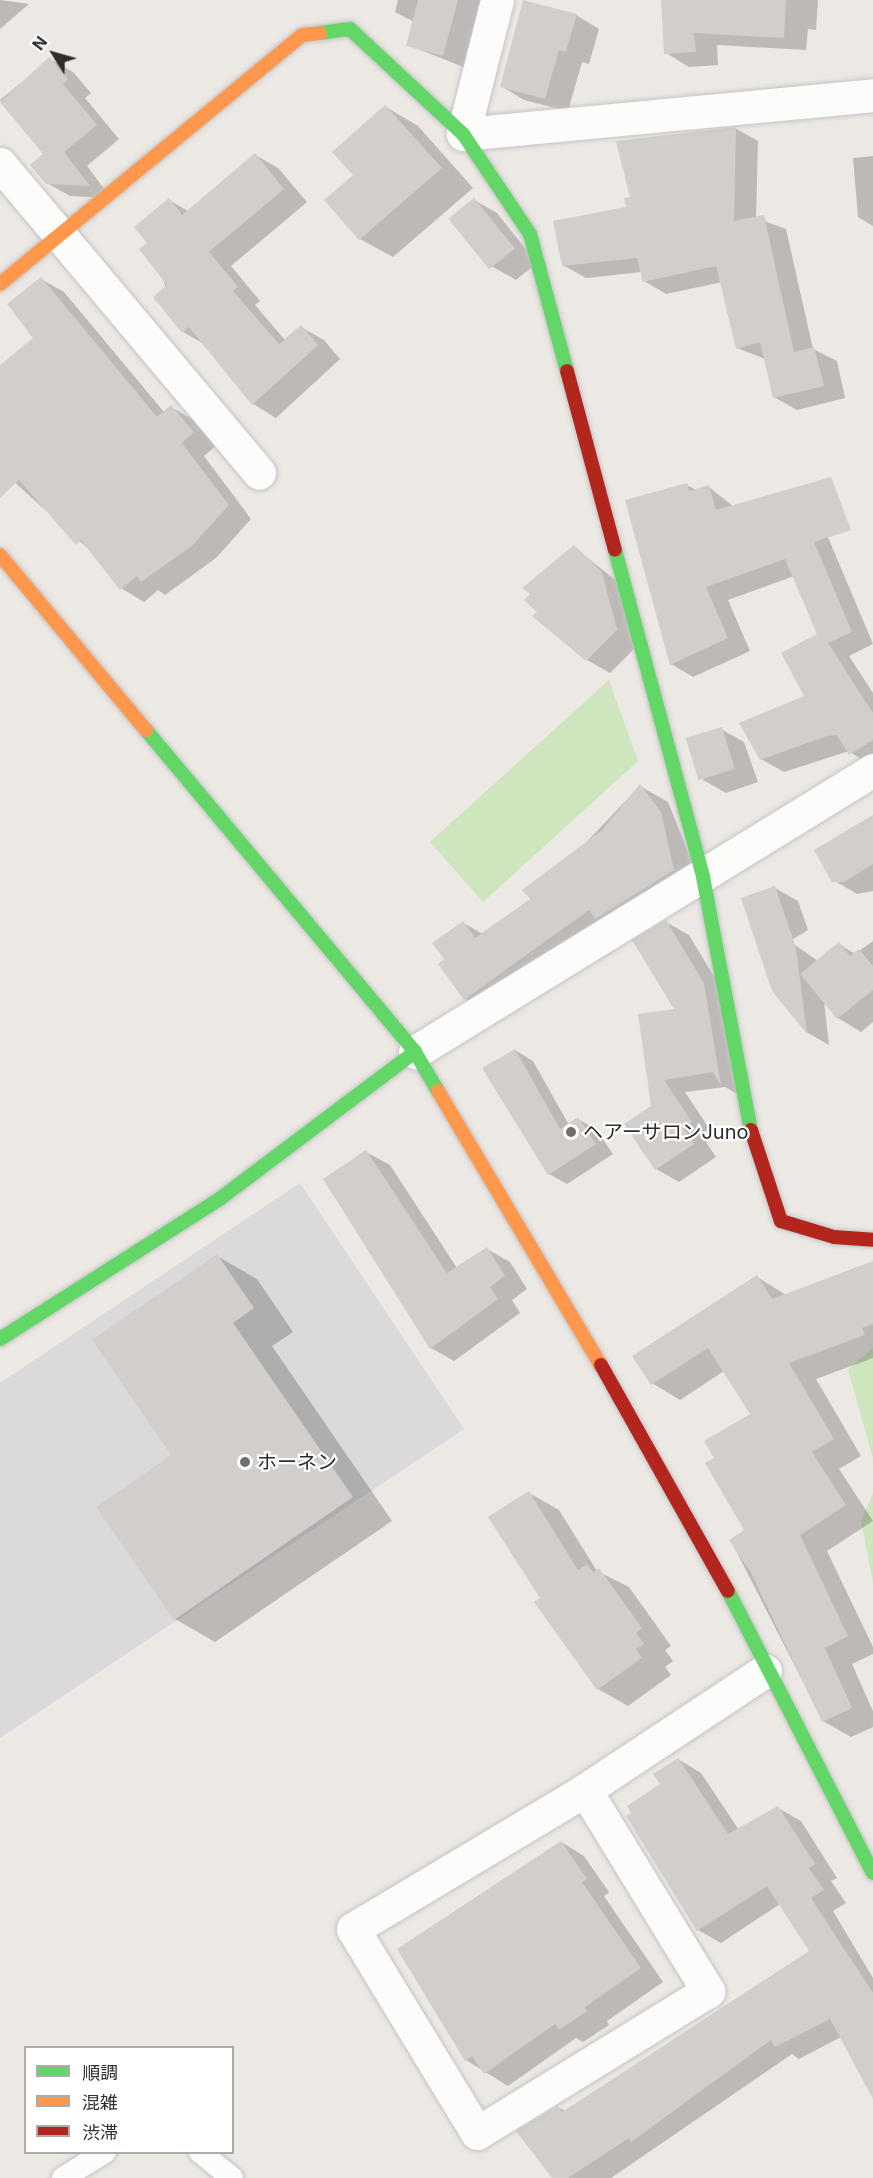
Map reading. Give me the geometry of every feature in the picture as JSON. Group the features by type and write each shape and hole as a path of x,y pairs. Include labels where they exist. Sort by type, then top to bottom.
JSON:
{"street":[{"path":"463,134 497,0"},
{"path":"0,284 302,34 350,29 463,134 530,234 703,877 754,1146 781,1221 834,1237 873,1240"},
{"path":"463,134 873,95"},
{"path":"0,164 259,473"},
{"path":"0,555 415,1052 676,1491 765,1671 873,1872"},
{"path":"0,1339 221,1198 415,1052 703,877 873,770"},
{"path":"585,1790 708,1991 477,2133 353,1929 585,1790 765,1671"}],"lane":[{"path":"73,2175 102,2154"},
{"path":"202,2154 231,2178"}],"shaded area":[{"path":"300,1183 464,1429 0,1738 0,1383"}],"green space":[{"path":"609,680 638,761 483,902 430,842"},
{"path":"873,1347 873,1458 848,1370"},
{"path":"873,1493 873,1583 861,1521"}],"building":[{"path":"418,0 458,0 443,56 406,46"},
{"path":"523,0 577,14 566,52 559,50 545,99 500,87"},
{"path":"661,0 786,0 784,38 694,33 696,52 664,54"},
{"path":"49,57 68,79 63,84 97,125 64,152 90,186 46,184 30,165 43,154 0,102"},
{"path":"385,105 442,168 359,240 324,200 353,175 332,152"},
{"path":"736,127 734,221 764,215 794,352 814,347 824,386 773,398 760,342 736,349 716,266 643,282 637,258 562,266 553,221 626,207 624,198 630,197 616,141"},
{"path":"255,153 284,189 209,252 238,287 233,291 279,344 301,325 318,345 252,405 189,327 182,333 153,297 167,285 139,249 147,243 134,227 169,198 182,215"},
{"path":"474,198 515,249 489,269 448,219"},
{"path":"41,277 157,417 171,405 194,432 182,443 229,505 193,545 141,582 137,576 120,590 81,540 76,545 19,480 0,498 0,365 33,338 7,304"},
{"path":"831,477 851,530 814,542 852,632 828,643 873,713 873,740 849,755 837,735 827,736 760,760 739,723 804,696 781,653 817,634 785,559 706,587 728,638 670,665 625,500 687,483 689,491 709,485 716,510"},
{"path":"574,545 602,572 617,630 586,661 532,616 537,612 524,600 530,594 522,588"},
{"path":"722,727 735,769 699,780 686,738"},
{"path":"640,784 661,812 674,870 595,919 589,910 464,1000 438,964 444,959 432,943 463,921 475,938 530,899 522,890 602,830"},
{"path":"873,815 873,864 844,882 832,882 814,850"},
{"path":"775,886 796,948 807,1034 772,991 741,898"},
{"path":"666,920 704,983 721,1086 713,1072 664,1080 692,1122 684,1128 694,1144 655,1170 624,1124 651,1106 638,1014 674,1009 632,940"},
{"path":"839,942 850,956 859,949 873,966 873,990 837,1019 800,974"},
{"path":"515,1049 560,1129 578,1117 596,1144 548,1175 482,1068"},
{"path":"366,1150 447,1273 487,1247 505,1276 490,1287 498,1299 430,1349 323,1179"},
{"name":"ホーネン","path":"217,1254 254,1308 233,1323 353,1497 174,1620 96,1507 171,1455 92,1340"},
{"path":"873,1261 873,1324 862,1328 865,1335 789,1363 834,1439 812,1452 846,1505 800,1535 848,1636 825,1648 852,1708 822,1722 751,1573 729,1540 744,1530 705,1463 714,1458 704,1441 750,1414 708,1348 651,1385 632,1356 757,1275 772,1299"},
{"path":"529,1491 578,1570 587,1564 593,1572 599,1568 642,1628 636,1633 644,1644 636,1649 642,1658 597,1690 534,1602 540,1598 488,1517"},
{"path":"678,1758 728,1834 778,1806 815,1864 809,1868 824,1890 811,1898 873,1993 873,2099 830,2019 775,2047 771,2040 631,2142 629,2138 568,2178 552,2178 516,2131 558,2106 562,2112 809,1951 767,1886 697,1931 626,1816 631,1813 627,1806 660,1784 653,1774"},
{"path":"561,1841 587,1879 582,1882 641,1968 585,2007 587,2011 559,2030 555,2024 484,2074 472,2056 465,2061 397,1949"}],"traffic: fast":[{"path":"320,33 350,29 463,134 530,234 567,371"},
{"path":"615,550 703,877 751,1130"},
{"path":"146,730 415,1052 438,1091"},
{"path":"0,1339 221,1198 415,1052"},
{"path":"728,1591 873,1873"}],"traffic: slow":[{"path":"0,284 302,35 320,33"},
{"path":"0,555 146,730"},
{"path":"438,1091 601,1365"}],"traffic: jam":[{"path":"567,371 615,550"},
{"path":"751,1130 781,1221 834,1237 873,1240"},
{"path":"601,1365 728,1591"}],"place":[{"name":"ヘアーサロンJuno","path":"571,1132"},
{"name":"ホーネン","path":"245,1462"}]}
